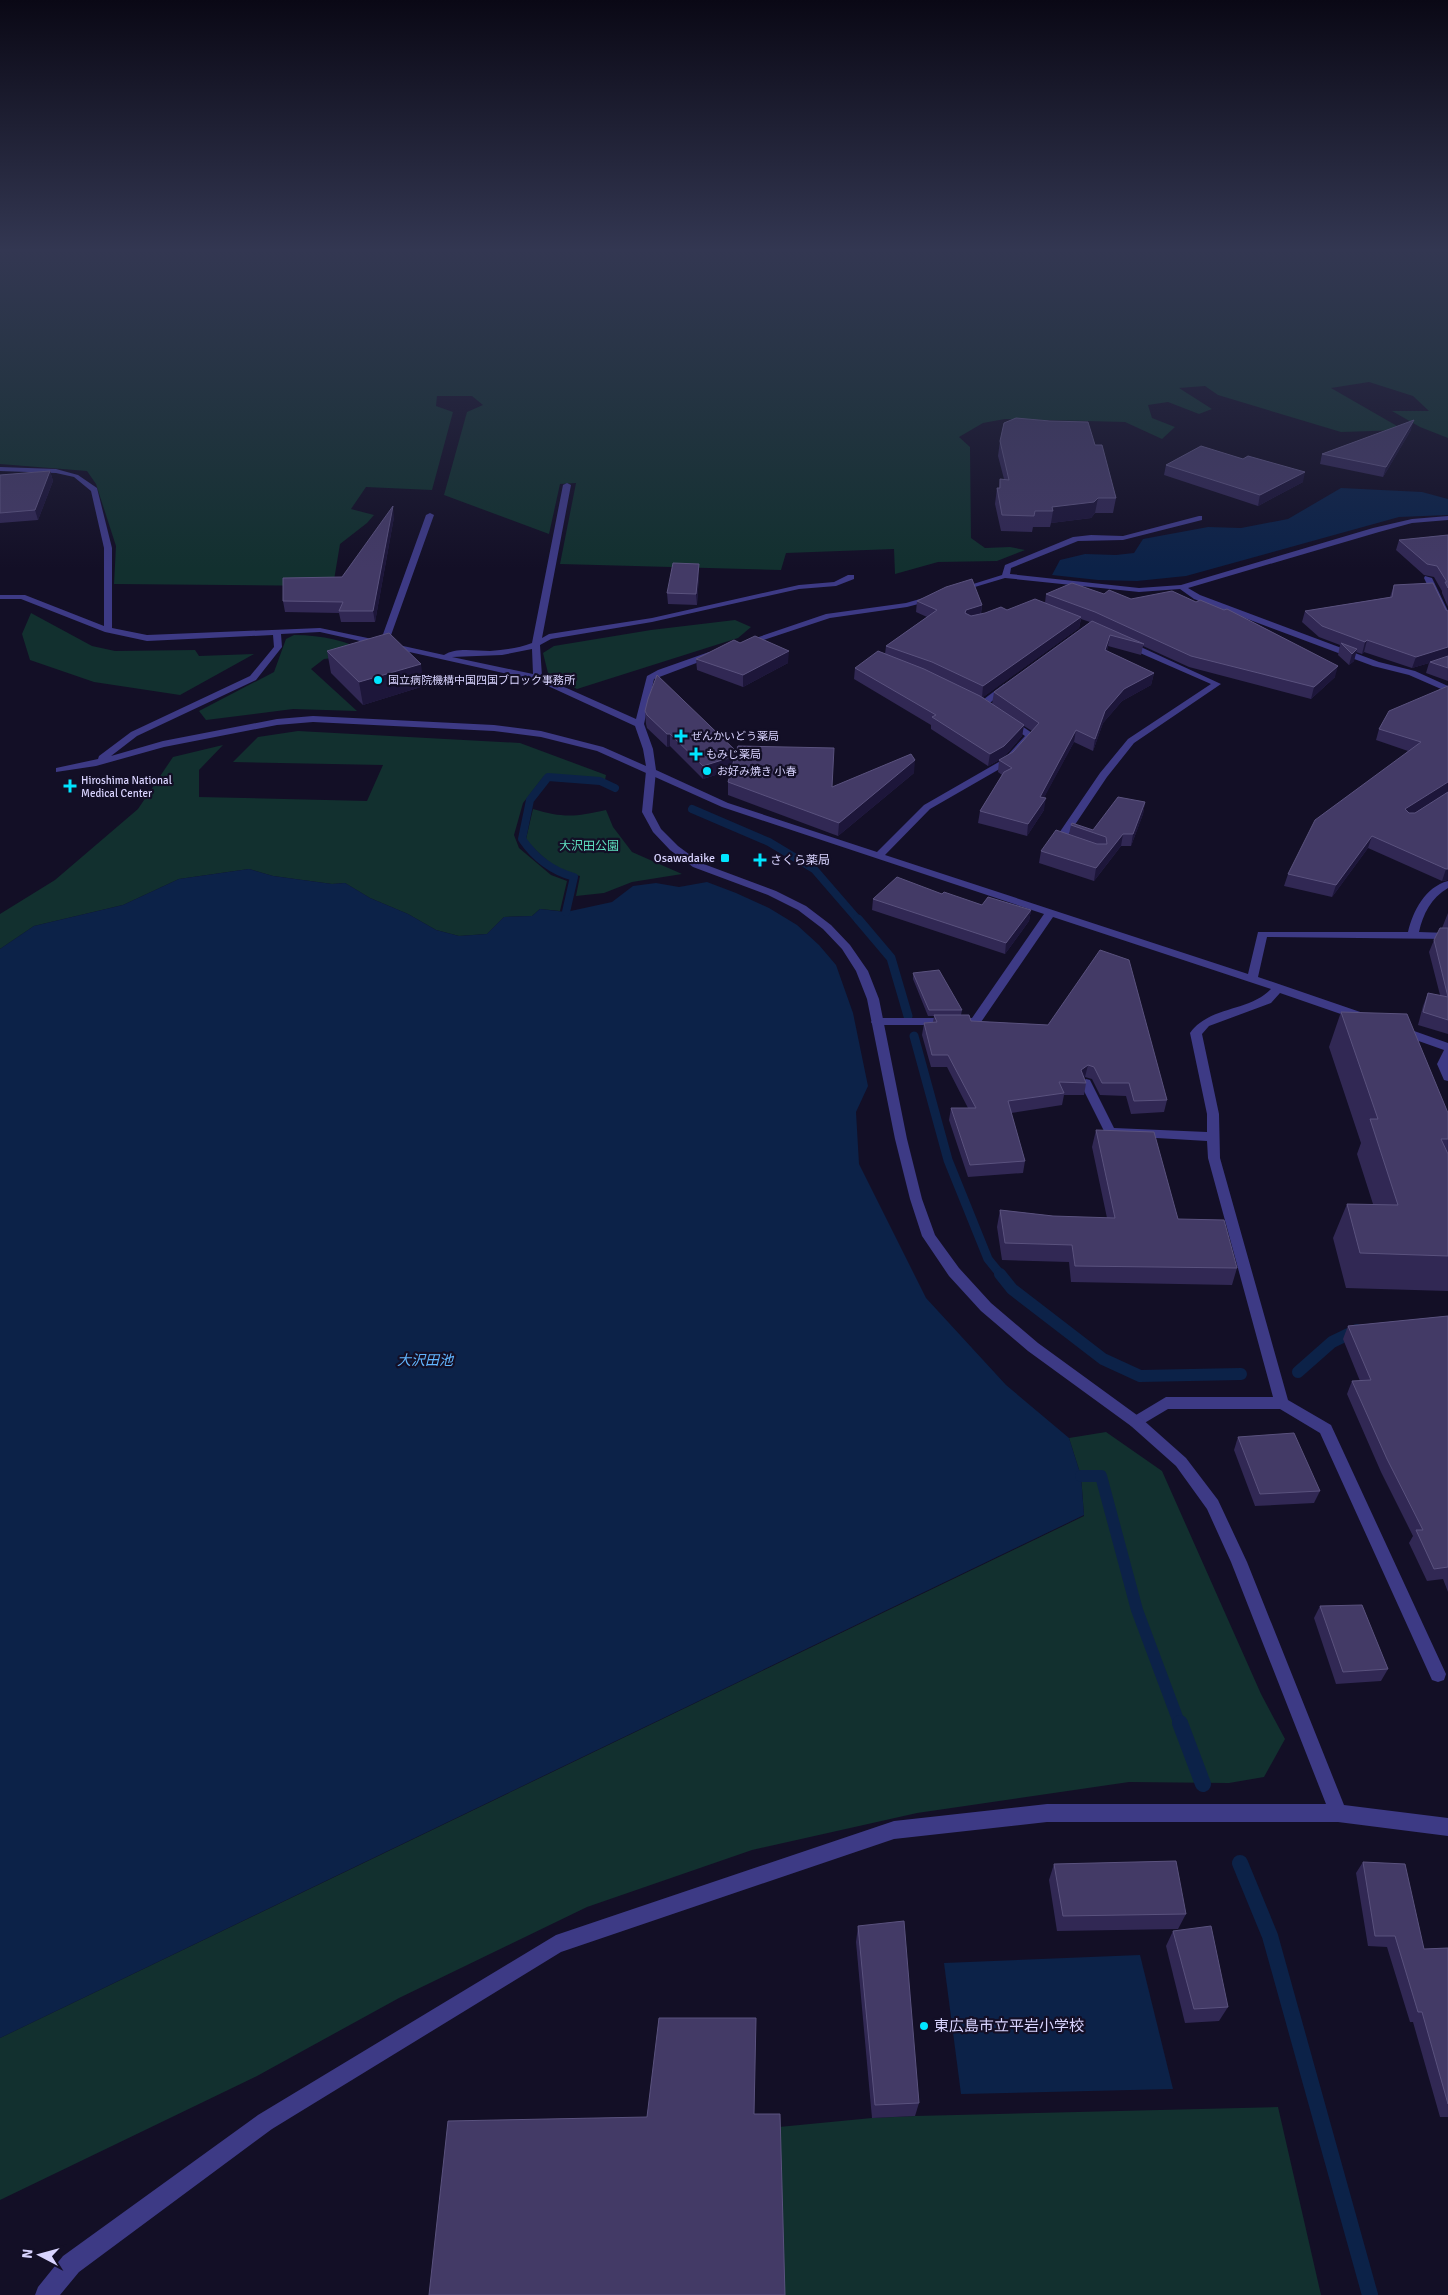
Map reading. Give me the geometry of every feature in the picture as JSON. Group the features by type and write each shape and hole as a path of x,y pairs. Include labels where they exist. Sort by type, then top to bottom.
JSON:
{"street":[{"path":"0,469 62,473 76,476 94,490 108,548 108,630"},
{"path":"538,678 536,646 567,485"},
{"path":"378,643 386,638 430,515"},
{"path":"1005,576 1008,567 1076,539 1091,536 1123,538 1199,518"},
{"path":"735,646 829,616 907,605 1005,576 1124,589 1182,587 1385,528 1412,521 1448,518"},
{"path":"445,658 452,653 501,653 536,646 549,637 652,620 798,587 836,584 852,577"},
{"path":"1428,578 1448,620"},
{"path":"1182,587 1197,597 1376,664 1412,673 1448,689"},
{"path":"0,597 22,597 108,630 147,638 320,630 538,678 639,724"},
{"path":"96,763 134,734 253,678 278,647 277,632"},
{"path":"1076,845 1060,839 1103,775 1131,742 1217,684 1116,640"},
{"path":"716,652 650,678 639,724 648,749 651,771 647,812 657,830 674,848 697,864 772,893 802,908 827,927 846,947 862,971 873,1000 903,1147 916,1199 929,1236 954,1272 986,1307 1033,1347 1136,1422 1181,1462 1213,1505 1239,1562 1338,1813"},
{"path":"1412,673 1430,667"},
{"path":"878,856 927,807 1007,760 1030,735 987,707 1012,682"},
{"path":"59,770 96,763 163,744 277,722 313,719 494,728 541,734 600,749 724,805 1252,978 1373,1021"},
{"path":"1413,935 1418,914 1436,890 1448,884"},
{"path":"877,1022 974,1022 1050,913"},
{"path":"1252,978 1262,934 1448,936"},
{"path":"1278,988 1267,1000 1205,1024 1196,1033 1213,1114 1214,1158 1282,1403"},
{"path":"1392,1027 1448,1047"},
{"path":"1448,1052 1443,1064 1448,1076"},
{"path":"1086,1083 1110,1132 1213,1136"},
{"path":"1136,1422 1166,1403 1282,1403 1326,1429 1438,1674"},
{"path":"46,2295 71,2264 265,2122 556,1944 894,1830 1047,1813 1338,1813 1448,1827"}],"green space":[{"path":"0,355 1448,355 1448,438 1420,427 1392,411 1429,411 1413,396 1369,382 1331,388 1404,430 1341,432 1218,395 1205,386 1179,388 1212,409 1199,414 1168,402 1148,405 1152,418 1175,427 1162,439 1125,422 1005,419 983,423 959,437 970,447 971,538 985,548 1010,547 1025,550 997,561 938,562 895,574 894,549 786,553 781,570 560,564 576,483 560,484 549,534 444,495 467,412 483,405 472,396 437,396 436,406 453,412 432,490 366,487 351,509 374,515 367,523 340,544 333,586 114,584 116,546 96,484 87,471 0,464"},
{"path":"31,613 92,646 115,651 195,650 199,656 254,654 180,695 94,682 30,660 22,634"},
{"path":"735,620 751,627 738,638 577,689 548,673 543,653 554,646 651,630"},
{"path":"294,635 315,636 334,640 372,653 324,659 311,669 357,711 293,709 206,720 199,711 274,672 286,639"},
{"path":"298,731 520,743 606,775 605,780 544,776 523,803 514,835 519,848 551,875 567,881 560,911 540,909 532,916 504,917 487,934 459,936 436,930 408,914 370,898 345,883 332,884 273,876 249,869 179,879 123,905 34,926 0,949 0,914 55,880 138,809 173,757 223,745 199,770 199,797 367,801 383,765 233,762 258,737"},
{"name":"大沢田公園","path":"533,809 569,816 606,810 613,827 632,852 682,874 632,882 604,893 576,896 580,876 557,867 537,851 526,839"},
{"path":"1106,1432 1162,1471 1261,1694 1285,1739 1264,1777 1229,1783 1129,1782 917,1813 752,1850 587,1907 399,1998 257,2076 0,2200 0,2038 1084,1516 1081,1476 1069,1438"},
{"path":"1278,2107 1321,2295 784,2295 779,2127 915,2116"}],"water":[{"path":"1341,488 1422,492 1448,499 1448,515 1399,517 1186,576 1137,581 1098,580 1052,575 1060,560 1085,554 1116,555 1134,553 1143,539 1208,527 1241,528 1288,519"},
{"name":"大沢田池","path":"249,869 273,876 332,884 345,883 370,898 408,914 436,930 459,936 487,934 504,917 532,916 540,909 566,912 612,902 633,886 656,883 679,887 707,882 769,908 797,925 819,945 836,965 853,1013 868,1086 856,1112 859,1164 926,1298 1006,1385 1069,1438 1081,1476 1084,1515 0,2038 0,949 34,926 123,905 179,879"},
{"path":"1140,1955 1173,2089 961,2094 944,1963"}],"building":[{"path":"1016,418 1088,422 1095,445 1102,445 1116,498 1098,498 1094,502 1052,507 1053,511 1035,511 1034,516 1002,515 997,488 1000,488 1000,479 1009,480 1000,441 1004,423"},
{"path":"1414,420 1386,467 1322,454"},
{"path":"1201,446 1243,459 1248,456 1305,472 1260,495 1166,465"},
{"path":"50,471 35,510 0,513 0,475"},
{"path":"393,506 373,611 339,611 343,602 283,601 283,578 342,577"},
{"path":"1448,535 1448,588 1445,582 1447,582 1437,566 1427,564 1399,540"},
{"path":"673,563 699,564 696,594 667,593"},
{"path":"972,579 982,605 966,610 965,613 971,616 1001,607 1007,610 1035,599 1081,617 983,686 932,662 886,646 937,610 917,601 946,587"},
{"path":"1072,583 1104,594 1109,590 1131,599 1172,591 1196,602 1200,600 1224,610 1227,609 1338,666 1314,687 1191,656 1095,612 1046,594"},
{"path":"1433,583 1448,611 1448,647 1416,657 1367,640 1365,642 1322,626 1305,611 1392,597 1394,585"},
{"path":"1092,621 1144,644 1110,635 1105,650 1154,673 1124,689 1105,711 1095,739 1076,730 1040,797 1046,798 1028,824 980,811 1004,772 1012,768 999,760 1013,752 1039,723 994,692"},
{"path":"389,633 421,664 359,682 327,651"},
{"path":"755,636 789,651 743,675 696,659 734,640 740,643"},
{"path":"1341,643 1357,649 1352,654"},
{"path":"878,651 924,669 980,696 1024,725 1004,746 990,754 932,717 936,715 855,668"},
{"path":"1448,656 1448,668 1430,662"},
{"path":"657,675 736,751 738,746 834,748 832,787 911,754 915,760 839,823 728,782 735,756 703,766 647,715 645,711 648,699"},
{"path":"1448,686 1448,782 1405,809 1409,813 1415,813 1448,792 1448,869 1372,836 1336,885 1288,874 1315,820 1421,742 1379,729 1389,711"},
{"path":"1118,797 1145,802 1133,834 1123,834 1096,868 1041,851 1056,830 1097,844 1107,844 1106,837 1071,825 1072,823 1093,830"},
{"path":"897,877 942,894 944,892 982,905 988,897 1031,910 1006,943 873,899"},
{"path":"1440,928 1448,928 1448,997 1434,940"},
{"path":"1100,950 1129,960 1167,1100 1134,1101 1129,1083 1102,1083 1094,1067 1088,1065 1081,1070 1086,1083 1059,1082 1064,1093 1008,1101 1025,1161 970,1165 951,1108 976,1108 948,1055 932,1055 924,1023 937,1022 934,1015 969,1015 971,1021 1048,1025"},
{"path":"939,970 962,1010 929,1010 913,973"},
{"path":"1428,993 1448,997 1448,1020 1423,1012"},
{"path":"1341,1012 1407,1014 1448,1113 1448,1139 1441,1139 1448,1154 1448,1256 1360,1253 1347,1204 1398,1205 1370,1119 1378,1119"},
{"path":"1096,1130 1154,1132 1178,1219 1224,1220 1237,1268 1075,1266 1072,1245 1005,1243 1000,1210 1053,1216 1115,1218"},
{"path":"1448,1316 1448,1567 1434,1569 1416,1530 1423,1530 1387,1459 1352,1381 1371,1380 1348,1326"},
{"path":"1294,1433 1320,1491 1260,1494 1238,1437"},
{"path":"1362,1605 1388,1669 1343,1672 1320,1606"},
{"path":"1176,1861 1186,1914 1063,1916 1054,1864"},
{"path":"1363,1862 1405,1864 1424,1949 1448,1948 1448,2104 1422,2012 1418,2012 1395,1936 1375,1936"},
{"path":"904,1921 919,2103 875,2105 858,1926"},
{"path":"1211,1926 1228,2007 1194,2009 1173,1931"},
{"path":"659,2018 756,2018 754,2114 780,2114 785,2295 429,2295 448,2121 647,2117"}],"waterway":[{"path":"566,912 574,877 558,871 545,863 522,839 530,800 548,777 600,781 615,788"},
{"path":"692,809 769,842 814,869 859,921"},
{"path":"858,919 891,958 908,1016"},
{"path":"914,1036 948,1160 988,1259 1001,1275"},
{"path":"1000,1274 1012,1289 1103,1359 1140,1376 1241,1374"},
{"path":"1298,1372 1332,1342 1357,1330"},
{"path":"1081,1476 1101,1476 1137,1610 1180,1725"},
{"path":"1180,1723 1203,1784"},
{"path":"1240,1863 1270,1936 1370,2295"}],"place":[{"name":"国立病院機構中国四国ブロック事務所","path":"378,680"},
{"name":"ぜんかいどう薬局","path":"681,736"},
{"name":"もみじ薬局","path":"696,754"},
{"name":"お好み焼き 小春","path":"707,771"},
{"name":"Hiroshima National Medical Center","path":"70,786"},
{"name":"Osawadaike","path":"725,858"},
{"name":"さくら薬局","path":"760,860"},
{"name":"東広島市立平岩小学校","path":"924,2026"}]}
